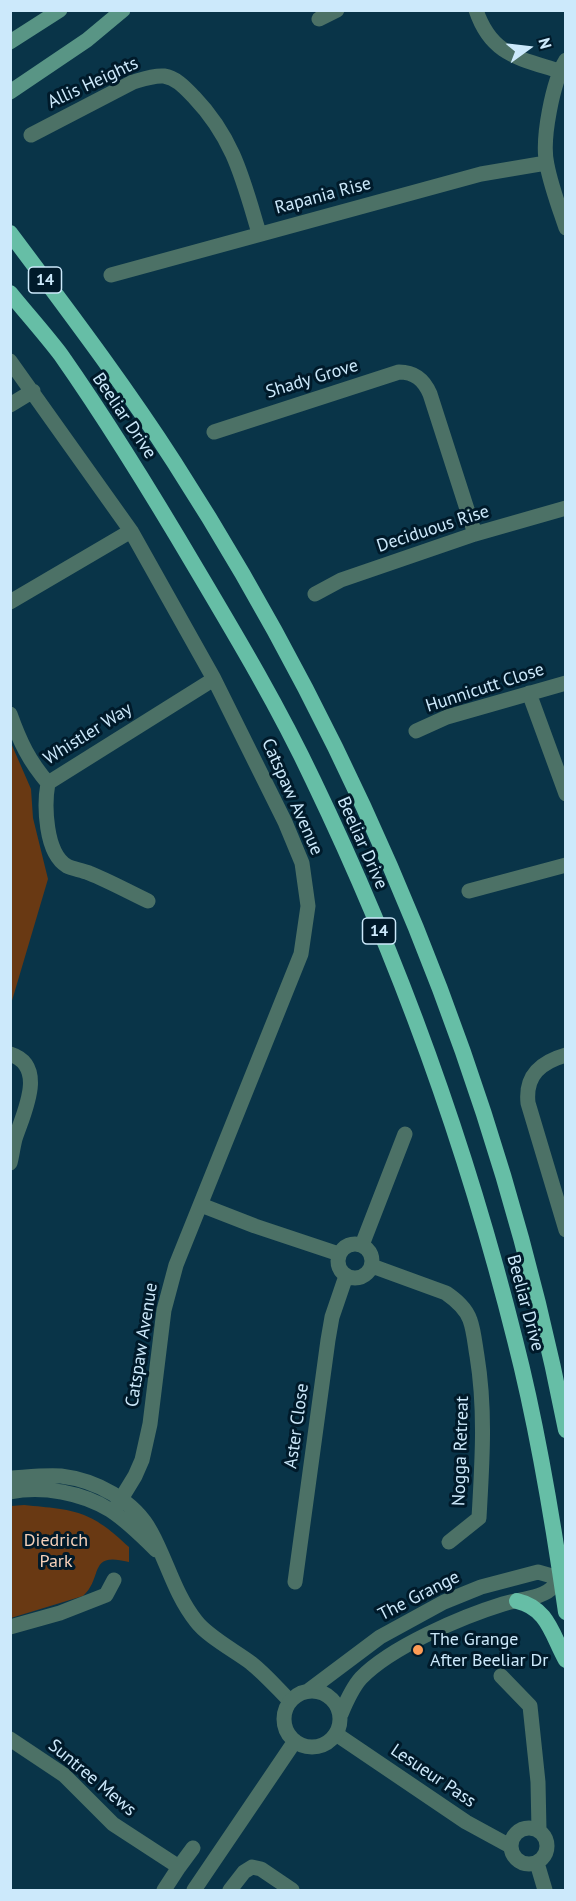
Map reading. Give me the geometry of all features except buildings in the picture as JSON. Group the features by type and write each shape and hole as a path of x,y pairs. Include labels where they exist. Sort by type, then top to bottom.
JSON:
{"highway":[{"name":"Beeliar Drive","path":"10,233 113,370 176,464 263,611 308,693 351,780 429,959 479,1102 508,1196 539,1311 566,1430"},
{"name":"Beeliar Drive","path":"10,293 60,354 152,494 241,643 313,779 353,869 429,1055 474,1193 516,1342 564,1576 566,1612"},
{"path":"517,1601 533,1606 541,1613 566,1660"}],"main road":[{"path":"10,42 60,10"},
{"path":"10,92 87,40 123,10"}],"street":[{"path":"319,19 337,10"},
{"path":"476,10 489,38 499,47 514,56 562,66 547,130 546,163 566,228"},
{"name":"Allis Heights","path":"31,135 133,82 163,76 174,79 202,105 218,125 231,147 259,233"},
{"name":"Rapania Rise","path":"111,275 482,174 546,163"},
{"name":"Catspaw Avenue","path":"10,361 131,531 214,679 285,822 302,863 308,906 301,954 176,1265 164,1310 150,1424 142,1460 117,1505"},
{"name":"Shady Grove","path":"214,432 399,372 425,375 426,385 474,534"},
{"path":"10,405 33,391"},
{"name":"Deciduous Rise","path":"315,594 341,580 474,534 566,508"},
{"path":"10,602 131,531"},
{"name":"Whistler Way","path":"148,901 88,872 67,866 57,857 48,827 44,800 48,783 214,679"},
{"name":"Hunnicutt Close","path":"416,731 447,717 566,683"},
{"path":"529,693 566,794"},
{"path":"10,714 30,762 48,783"},
{"path":"469,891 566,865"},
{"path":"10,1054 17,1056 30,1072 31,1090 10,1163"},
{"path":"566,1055 543,1063 534,1071 527,1091 528,1103 566,1230"},
{"path":"362,1245 405,1134"},
{"path":"201,1204 255,1226 339,1254"},
{"path":"351,1244 362,1245 371,1254 372,1266 364,1276 352,1279 339,1269 339,1254 342,1249 351,1244"},
{"name":"Nogga Retreat","path":"372,1266 446,1293 464,1309 470,1320 482,1389 484,1437 478,1518 449,1542"},
{"name":"Aster Close","path":"295,1582 328,1340 332,1317 346,1276"},
{"path":"10,1478 43,1475 63,1476 84,1481 117,1505 163,1556 181,1598 197,1623 252,1664 290,1701"},
{"path":"10,1492 47,1490 99,1503 117,1505"},
{"name":"The Grange","path":"308,1690 380,1637 444,1602 482,1587 538,1572 564,1576"},
{"path":"340,1714 359,1680 369,1670 393,1654 443,1627 502,1604 545,1593 554,1588 564,1576"},
{"path":"10,1627 60,1613 106,1595 114,1580"},
{"path":"501,1676 530,1706 538,1782 539,1830"},
{"path":"308,1690 317,1691 332,1699 341,1721 336,1734 322,1746 312,1748 295,1741 285,1726 286,1709 290,1701 301,1692 308,1690"},
{"name":"Lesueur Pass","path":"336,1734 466,1822 510,1845"},
{"name":"Suntree Mews","path":"10,1739 64,1775 113,1824 179,1867"},
{"path":"194,1890 295,1741"},
{"path":"527,1828 539,1830 544,1835 548,1847 546,1854 537,1863 525,1865 514,1858 510,1845 515,1834 527,1828"},
{"path":"164,1890 193,1848"},
{"path":"537,1863 545,1890"},
{"path":"230,1890 244,1872 252,1867 261,1869 292,1890"}],"green space":[{"path":"11,743 31,789 33,818 48,879 11,1004"},
{"name":"Diedrich Park","path":"11,1506 57,1508 92,1519 129,1547 129,1562 107,1560 98,1568 89,1589 83,1596 11,1618"}],"place":[{"name":"The Grange After Beeliar Dr","path":"418,1650"}]}
